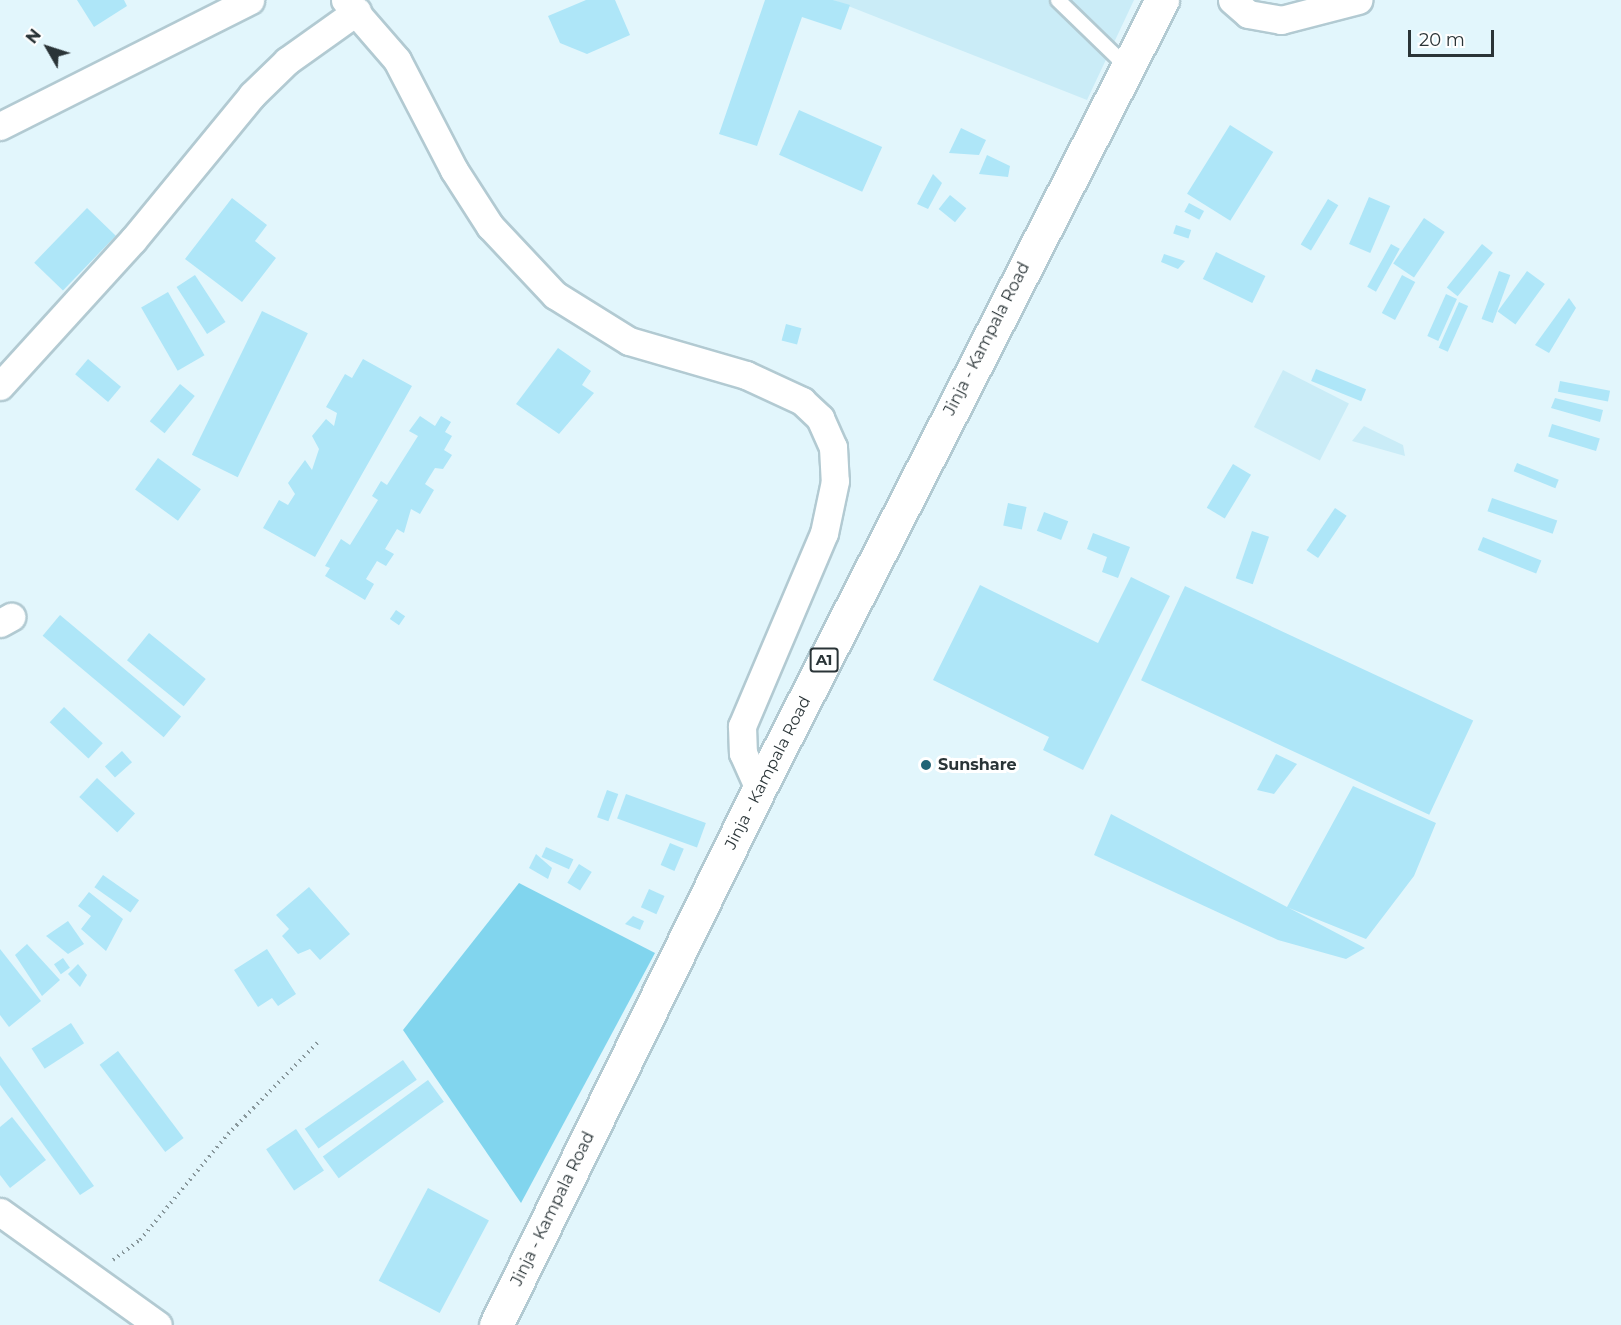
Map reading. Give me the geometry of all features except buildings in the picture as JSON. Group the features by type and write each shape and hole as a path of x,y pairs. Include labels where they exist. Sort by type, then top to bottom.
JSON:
{"highway":[{"name":"Jinja - Kampala Road","path":"496,1325 759,789 1126,66 1162,0"}],"street":[{"path":"0,126 250,0"},
{"path":"1232,0 1248,14 1281,20 1358,0"},
{"path":"0,387 133,240 252,95 287,61 351,6 397,60 454,170 490,226 555,295 629,341 746,375 802,401 820,418 832,447 835,481 824,532 742,726 743,753 759,789"},
{"path":"0,1212 158,1325"}],"lane":[{"path":"1058,0 1126,66"}],"path":[{"path":"91,1277 140,1240 228,1134 319,1041"}],"shaded area":[{"path":"833,0 1134,0 1087,100"},
{"path":"1283,370 1349,404 1320,461 1254,427"},
{"path":"1364,426 1403,445 1405,456 1352,441"},
{"path":"519,883 655,953 521,1203 403,1030"}],"place":[{"name":"Sunshare","path":"926,765"}]}
